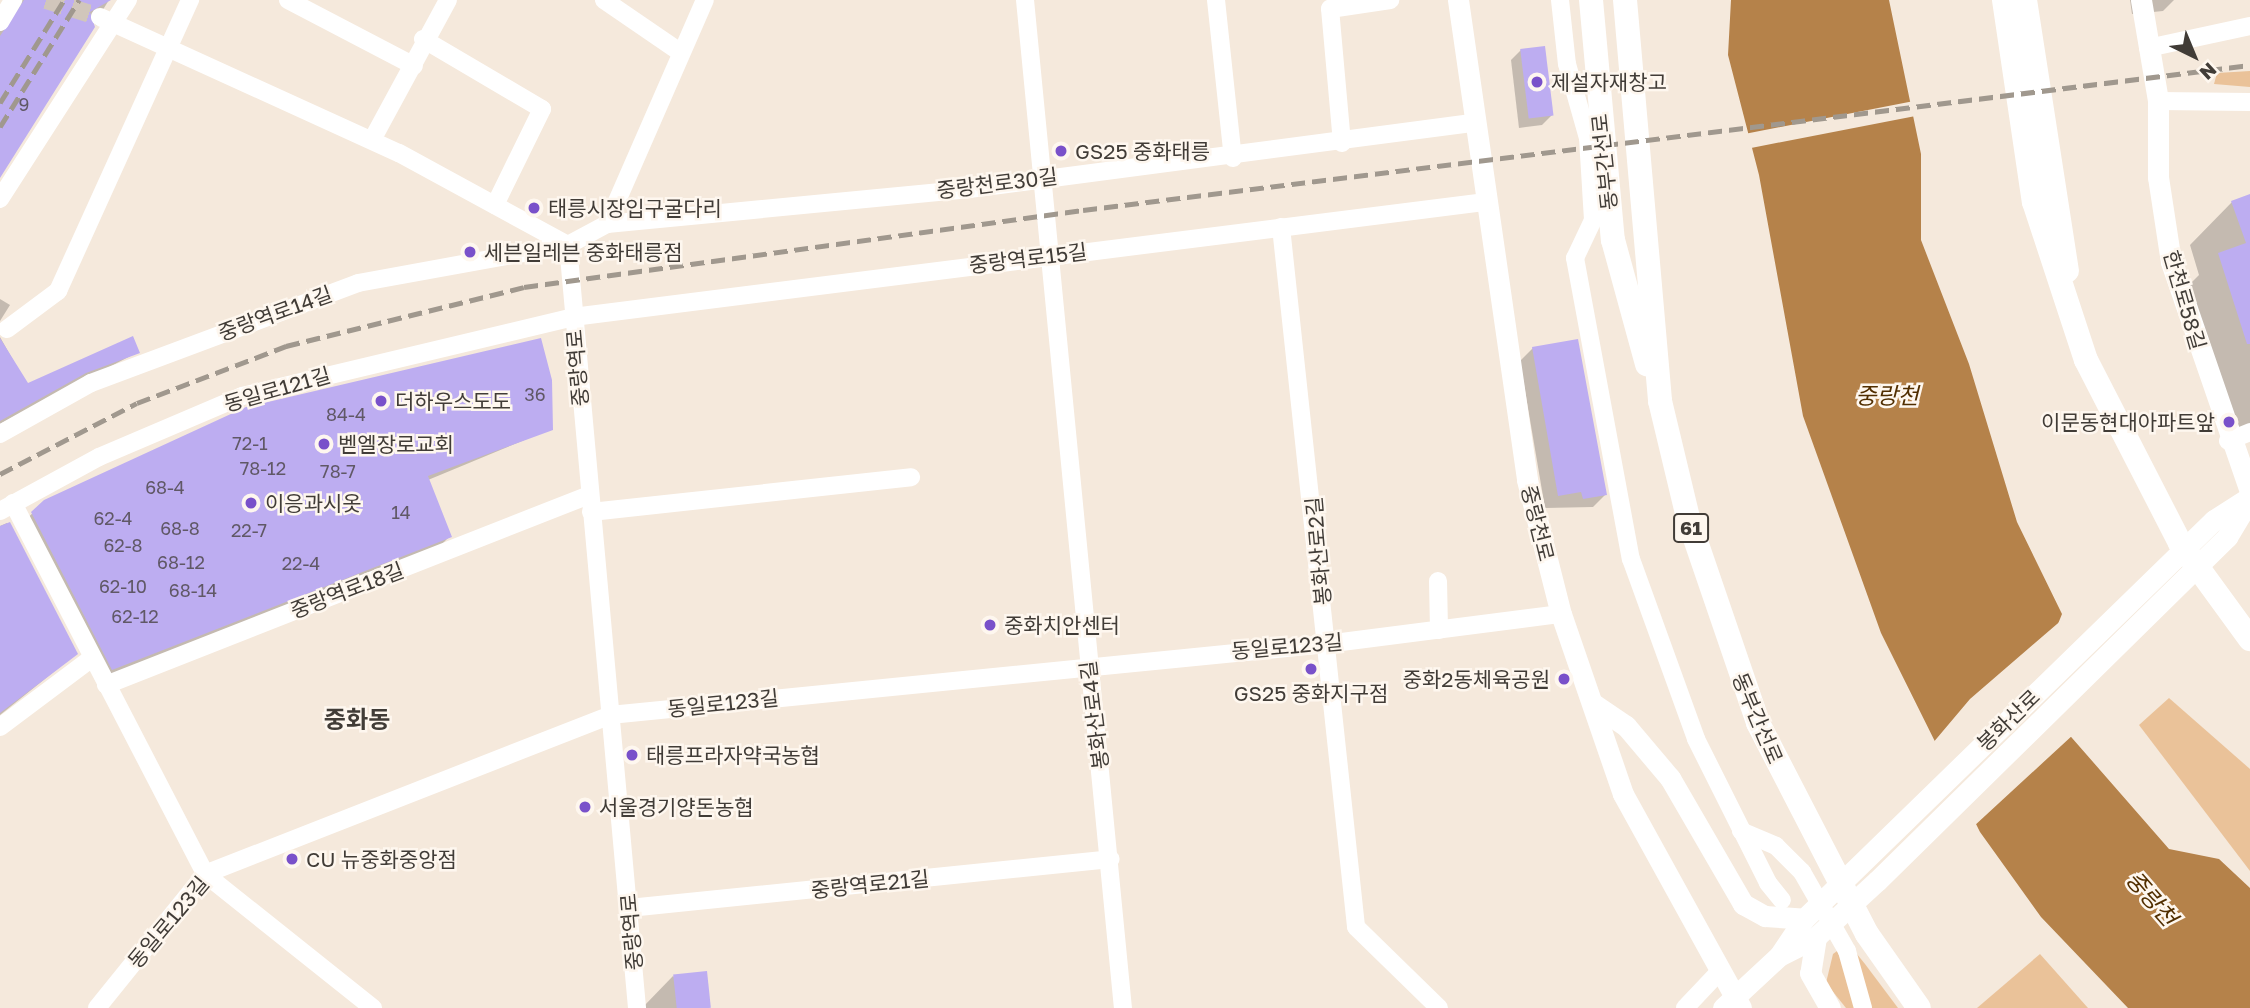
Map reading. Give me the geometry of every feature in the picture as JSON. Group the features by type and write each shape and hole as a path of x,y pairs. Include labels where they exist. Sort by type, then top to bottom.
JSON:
{"highway":[{"name":"동부간선로","path":"1591,0 1613,240 1660,401 1688,518 1758,723 1867,934 1919,1008"},
{"name":"동부간선로","path":"1625,0 1660,401"},
{"path":"2004,0 2034,202 2087,360 2180,543 2250,639"},
{"path":"2025,0 2087,360"}],"main road":[{"name":"중랑천로","path":"1458,0 1472,122 1527,480 1561,614 1623,794 1718,973 1741,1008"},
{"name":"한천로58길","path":"2141,0 2158,101 2158,177 2171,262 2228,440 2250,496"},
{"name":"봉화산로","path":"1723,1008 1810,928 2221,528 2250,496"},
{"path":"1592,703 1626,726 1670,778 1743,904 1765,916 1810,928 1810,973 1830,1008"}],"street":[{"path":"0,22 13,0"},
{"path":"0,199 107,20 128,0"},
{"path":"7,329 58,291 190,0"},
{"path":"288,0 414,66"},
{"path":"372,140 414,66 423,39 448,0"},
{"path":"604,0 680,52"},
{"path":"607,223 705,0"},
{"name":"봉화산로4길","path":"1026,0 1088,664 1111,859 1123,1008"},
{"path":"1216,0 1233,158"},
{"path":"1342,143 1329,9 1390,0"},
{"path":"1560,0 1567,64 1588,138 1593,206 1593,225 1575,258 1631,559 1683,708 1741,831 1782,900"},
{"path":"107,20 168,45 372,140 568,245"},
{"path":"2148,48 2250,26"},
{"path":"423,39 542,109 495,205"},
{"path":"2158,101 2250,102"},
{"name":"중랑천로30길","path":"568,245 607,223 1233,158 1472,122"},
{"name":"중랑역로15길","path":"573,317 1484,202"},
{"name":"봉화산로2길","path":"1281,227 1356,927 1440,1008"},
{"name":"중랑역로","path":"568,245 637,1008"},
{"name":"중랑역로14길","path":"0,434 91,383 358,283 568,245"},
{"name":"동일로121길","path":"7,507 99,457 242,396 573,317"},
{"path":"2228,440 2250,432"},
{"name":"중랑역로18길","path":"106,685 590,504 911,477"},
{"path":"7,507 92,658 205,874 373,1008"},
{"path":"1438,581 1439,629"},
{"name":"동일로123길","path":"97,1008 205,874 610,715 1088,664 1326,644 1561,614"},
{"path":"0,727 92,658"},
{"path":"1741,831 1776,846 1802,872 1847,951 1863,1008"},
{"name":"중랑역로21길","path":"629,908 1111,859"},
{"path":"1685,1008 1718,973"}],"shaded area":[{"path":"2250,71 2250,87 2214,84 2217,73"},
{"path":"2169,698 2250,769 2250,871 2139,725"},
{"path":"1848,943 1898,1008 1846,1008 1826,983 1833,954"},
{"path":"2040,954 2088,1008 1977,1008"}],"water":[{"name":"중랑천","path":"1731,0 1889,0 1921,154 1921,240 1969,364 2017,522 2062,614 2031,691 2169,849 2219,859 2250,888 2250,1008 2128,1008 2041,917 1980,832 1881,633 1803,416 1759,175 1728,55"}],"pier":[{"path":"1914,101 1917,116 1746,149 1743,134"},
{"path":"2064,618 2035,690 2074,734 1973,827 1932,744 1970,699"}],"building":[{"path":"24,0 111,0 90,12 95,27 0,178 0,36"},
{"name":"제설자재창고","path":"1545,46 1554,115 1529,119 1520,49"},
{"path":"2250,194 2250,344 2247,344 2218,253 2246,243 2231,201"},
{"path":"133,336 140,353 86,373 0,421 0,338 28,383"},
{"path":"541,338 552,380 553,430 428,476 452,537 112,670 31,512 44,500 246,407"},
{"path":"1578,339 1607,495 1583,499 1581,492 1558,496 1532,347"},
{"path":"10,522 78,654 0,713 0,526"},
{"path":"707,971 711,1008 677,1008 673,975"}],"tunnel":[{"path":"46,0 100,17"}],"railway":[{"path":"0,103 64,0"},
{"path":"0,127 79,0"},
{"path":"0,474 137,403 286,346 524,287 1083,210 2250,65"}],"place":[{"name":"제설자재창고","path":"1537,82"},
{"name":"GS25 중화태릉","path":"1061,151"},
{"name":"태릉시장입구굴다리","path":"534,208"},
{"name":"세븐일레븐 중화태릉점","path":"470,252"},
{"name":"더하우스도도","path":"381,401"},
{"name":"이문동현대아파트앞","path":"2229,422"},
{"name":"벧엘장로교회","path":"324,444"},
{"name":"이응과시옷","path":"251,503"},
{"name":"중화치안센터","path":"990,625"},
{"name":"GS25 중화지구점","path":"1311,669"},
{"name":"중화2동체육공원","path":"1564,679"},
{"name":"태릉프라자약국농협","path":"632,755"},
{"name":"서울경기양돈농협","path":"585,807"},
{"name":"CU 뉴중화중앙점","path":"292,859"}],"district":[{"name":"중화동","path":"357,719"}]}
